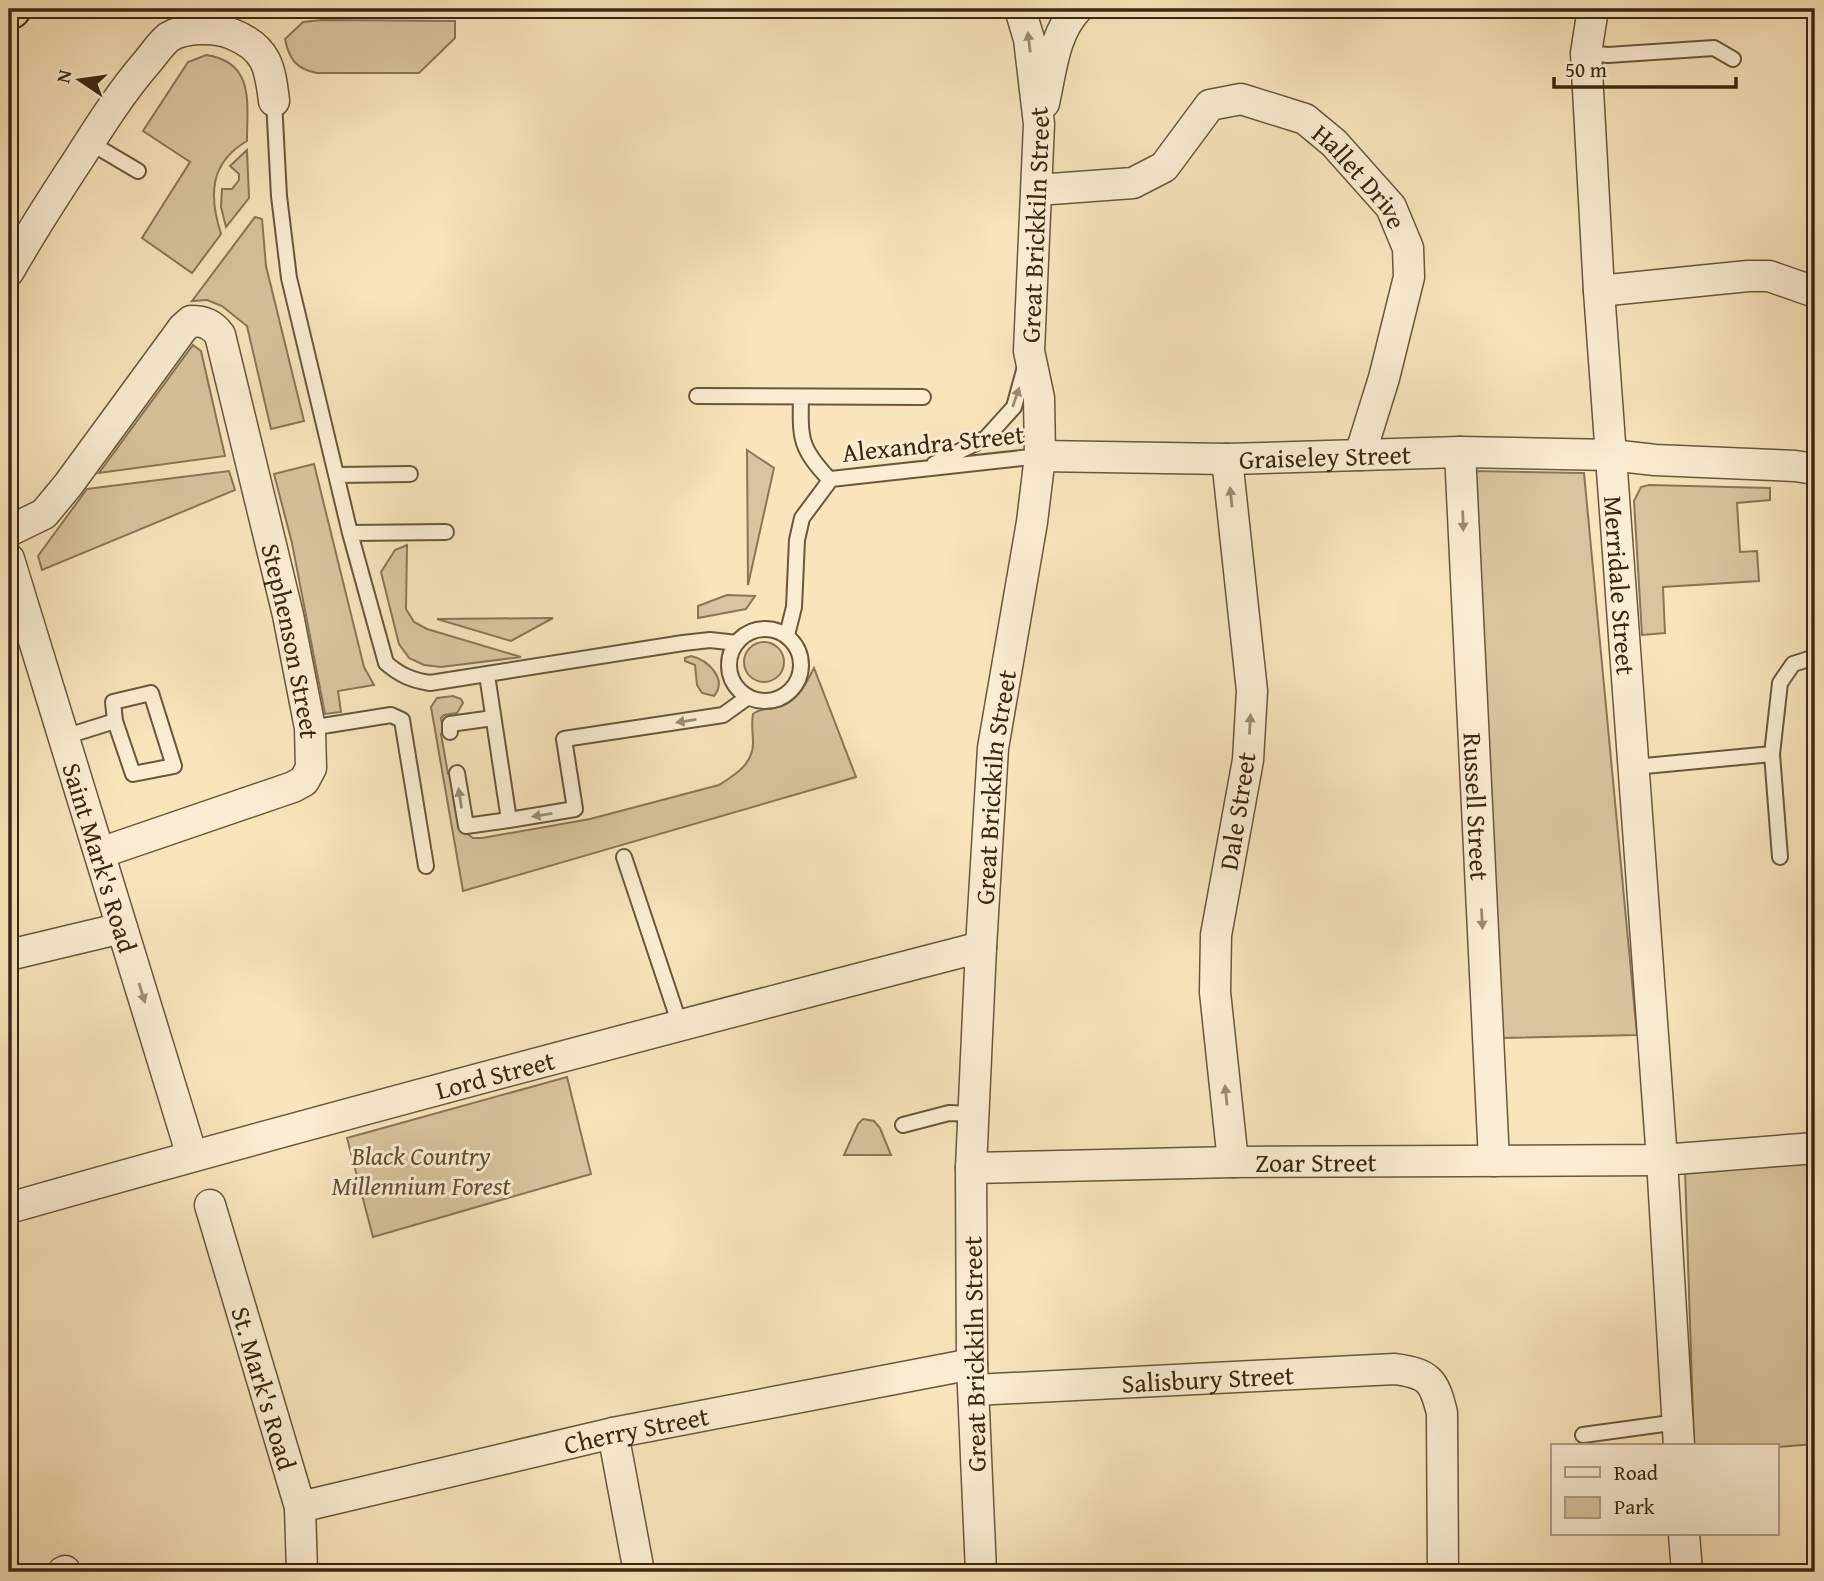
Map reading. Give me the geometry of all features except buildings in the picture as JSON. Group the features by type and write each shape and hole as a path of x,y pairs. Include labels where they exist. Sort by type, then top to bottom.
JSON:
{"street":[{"name":"Great Brickkiln Street","path":"981,1572 973,1377 971,1168 981,947 993,748 1032,522 1040,456 1039,398 1029,351 1039,124 1029,39 1020,9"},
{"path":"1039,124 1059,37 1068,17 1077,9"},
{"name":"Merridale Street","path":"1593,9 1586,53 1599,291 1662,1160 1679,1434"},
{"path":"9,271 128,83 169,37 186,32 220,31 244,39 259,51 270,67 274,101"},
{"name":"Hallet Drive","path":"1037,190 1133,183 1164,167 1210,105 1241,99 1305,119 1334,143 1391,207 1408,248 1409,277 1384,377 1360,455"},
{"path":"1599,291 1654,291 1748,276 1769,276 1815,292"},
{"name":"Stephenson Street","path":"9,531 44,514 183,328 191,321 202,321 214,327 220,335 288,615 310,728 311,768 304,781 293,787 100,853"},
{"name":"Graiseley Street","path":"1040,456 1227,459 1460,452 1611,455 1815,469"},
{"name":"Russell Street","path":"1460,452 1494,1161"},
{"name":"Dale Street","path":"1227,459 1252,691 1248,760 1216,935 1215,992 1233,1162"},
{"name":"Saint Mark's Road","path":"9,559 192,1156"},
{"path":"9,955 122,928"},
{"name":"Lord Street","path":"9,1208 680,1024 981,947"},
{"name":"Zoar Street","path":"971,1168 1233,1162 1662,1160 1815,1148"},
{"name":"St. Mark's Road","path":"210,1205 300,1507 302,1572"},
{"name":"Salisbury Street","path":"973,1377 1395,1369 1413,1371 1424,1377 1436,1390 1442,1413 1443,1572"},
{"name":"Cherry Street","path":"300,1507 613,1433 973,1377"},
{"path":"613,1433 639,1572"},
{"path":"1684,1536 1686,1572"}],"lane":[{"path":"1586,53 1714,48 1733,59"},
{"path":"274,101 277,172 289,278 335,475 386,663 400,675 430,683 683,643 710,640 737,643"},
{"path":"89,142 138,171"},
{"path":"927,467 986,438 1014,407 1029,351"},
{"path":"697,396 923,397"},
{"path":"801,397 800,432 810,459 830,480"},
{"name":"Alexandra Street","path":"787,635 794,607 797,541 802,518 830,480 1040,456"},
{"path":"335,475 410,474"},
{"path":"350,533 446,532"},
{"path":"763,628 787,635 801,655 802,667 793,690 772,701 759,701 748,697 732,681 729,671 729,660 737,643 751,631 763,628"},
{"path":"1780,857 1772,754 1780,683 1793,664 1815,657"},
{"path":"487,676 509,820"},
{"path":"151,693 174,766 133,774 115,721 113,702 151,693"},
{"path":"457,773 466,827 575,809 564,739 723,715 748,697"},
{"path":"310,728 391,715 402,720 426,866"},
{"path":"450,732 450,724 493,718"},
{"path":"64,737 115,721"},
{"path":"1634,767 1772,754"},
{"path":"624,857 680,1024"},
{"path":"903,1125 948,1113 974,1114"},
{"path":"1583,1435 1679,1434"}],"green space":[{"path":"455,21 455,38 419,73 317,73 304,69 295,62 285,39 303,22"},
{"path":"206,55 222,59 241,75 247,99 247,141 225,159 219,170 214,194 221,234 192,273 142,238 190,162 143,131 188,62"},
{"path":"247,150 249,198 226,227 221,207 222,189 232,189 239,180 239,174 230,166"},
{"path":"255,217 262,219 266,266 304,421 271,429 247,326 222,306 207,300 192,301"},
{"path":"193,345 201,351 225,456 99,473"},
{"path":"747,450 774,468 748,585"},
{"path":"314,464 364,667 374,685 338,691 341,712 325,714 292,543 274,474"},
{"path":"229,471 235,490 42,570 38,556 87,489"},
{"path":"1473,471 1584,473 1637,1035 1502,1038"},
{"path":"1641,487 1770,488 1770,500 1737,503 1740,552 1757,551 1759,581 1663,587 1665,633 1642,635 1634,501"},
{"path":"407,545 406,609 414,622 427,629 521,657 441,667 424,665 409,658 399,644 381,572 395,550"},
{"path":"727,595 755,596 746,609 698,618 698,606"},
{"path":"553,618 511,641 437,619"},
{"path":"764,642 772,643 778,648 783,654 783,670 778,676 772,681 764,682 756,681 750,676 745,670 744,662 745,654 750,648 756,643"},
{"path":"691,656 714,671 719,683 714,696 702,693 697,685 695,665 685,661 685,658"},
{"path":"814,668 856,777 463,891 431,707 437,698 453,696 461,699 463,703 457,713 441,718 446,733 441,734 448,774 452,774 462,830 473,838 482,838 590,819 719,785 737,773 750,757 753,714 789,703 803,688"},
{"name":"Black Country Millennium Forest","path":"567,1077 591,1174 373,1237 347,1138"},
{"path":"863,1119 874,1121 880,1128 891,1155 844,1155"},
{"path":"1815,1160 1815,1444 1778,1447 1778,1444 1694,1444 1685,1170"}]}
